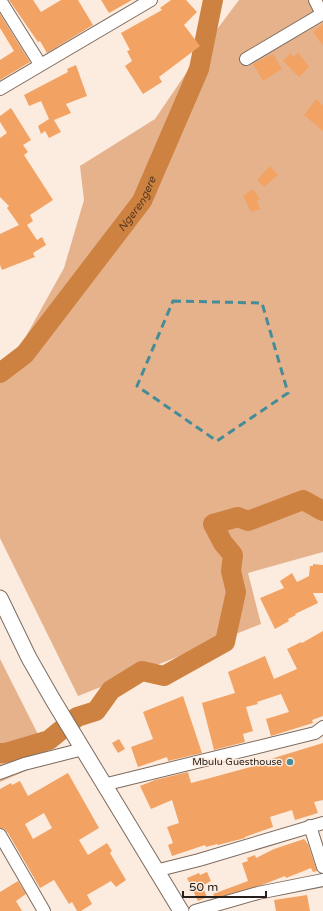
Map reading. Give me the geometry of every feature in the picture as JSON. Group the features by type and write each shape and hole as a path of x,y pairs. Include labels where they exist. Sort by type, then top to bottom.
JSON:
{"street":[{"path":"0,0 40,64"},
{"path":"246,59 322,14 315,0"},
{"path":"0,89 147,1"},
{"path":"0,598 52,700 155,871 181,911"},
{"path":"103,785 254,749 315,732 323,727"},
{"path":"0,772 24,764 82,749"},
{"path":"155,871 199,860 323,823"},
{"path":"310,826 323,867"},
{"path":"0,835 44,911"},
{"path":"195,911 258,893 323,880"}],"highlighted area":[{"path":"173,301 262,303 288,393 217,441 137,386"}],"shaded area":[{"path":"239,0 323,0 323,552 248,573 261,624 78,696 0,538 0,375 10,365 64,268 84,200 80,166 155,119 206,44"},
{"path":"0,659 51,760 0,782"}],"building":[{"path":"9,0 33,0 41,12 61,0 78,0 93,25 47,53 40,41 38,42"},
{"path":"101,0 132,0 109,13"},
{"path":"171,0 186,0 197,12 184,25 200,46 159,77 162,82 143,94 125,66 132,61 127,51 130,50 121,33 162,10 160,8"},
{"path":"0,14 30,62 0,80 0,60 14,51 0,28"},
{"path":"323,24 323,46 313,32"},
{"path":"298,52 309,67 299,77 283,61 290,54 294,57"},
{"path":"273,54 282,69 263,81 253,64"},
{"path":"76,65 87,96 66,104 71,113 54,120 61,132 49,138 45,131 41,134 38,126 49,119 41,101 29,106 24,95 68,72 67,69"},
{"path":"316,99 323,105 323,131 304,115"},
{"path":"11,108 31,140 23,145 28,152 24,155 53,200 30,215 33,221 27,225 37,240 42,237 46,245 33,253 35,257 2,270 0,265 0,234 19,225 7,208 9,206 0,197 0,138 7,133 0,122 0,116"},
{"path":"270,166 278,175 264,187 257,180"},
{"path":"253,189 260,199 257,201 260,209 251,212 243,196"},
{"path":"313,564 323,565 323,593 313,593 318,603 295,614 296,615 288,619 289,621 275,629 260,598 284,588 280,581 292,573 297,582 309,576 310,566 313,566"},
{"path":"323,631 323,716 312,720 313,723 271,736 266,719 289,712 281,694 257,702 258,704 246,707 253,731 243,734 245,742 214,750 202,703 235,693 228,672 265,656 274,679 297,669 287,649 301,642 302,643"},
{"path":"183,696 202,753 168,761 167,757 138,767 131,747 153,739 143,712"},
{"path":"119,739 125,749 118,753 112,743"},
{"path":"323,743 323,800 314,802 318,813 295,820 292,810 270,817 273,827 245,838 218,845 206,847 205,845 172,856 168,845 173,843 167,827 179,823 172,800 151,809 140,786 155,780 188,772 191,783 265,763 264,761"},
{"path":"68,773 99,828 79,840 88,855 107,843 112,851 110,853 126,880 116,887 111,881 87,895 92,904 81,911 77,911 72,902 69,904 54,880 40,888 8,833 4,829 0,828 0,789 11,783 12,785 20,781 28,796","holes":["44,813 52,828 33,839 25,824"]},
{"path":"304,839 308,844 317,871 313,872 311,868 286,878 285,876 262,885 215,898 213,894 248,881 242,863 248,861 247,858 255,855 256,858 274,849"},
{"path":"207,872 211,881 202,886 207,897 198,901 187,878 199,873 200,875"},
{"path":"18,881 26,894 16,901 22,911 0,911 0,892"},
{"path":"307,895 310,911 276,911 274,900"}],"waterway":[{"name":"Ngerengere","path":"0,373 25,354 142,201 199,69 213,0"},
{"path":"0,753 5,753 49,740 77,717 96,711 111,690 142,671 164,676 225,642 236,592 231,571 233,555 223,543 213,524 238,517 248,521 303,500 323,511"}],"place":[{"name":"Mbulu Guesthouse","path":"290,762"}]}
